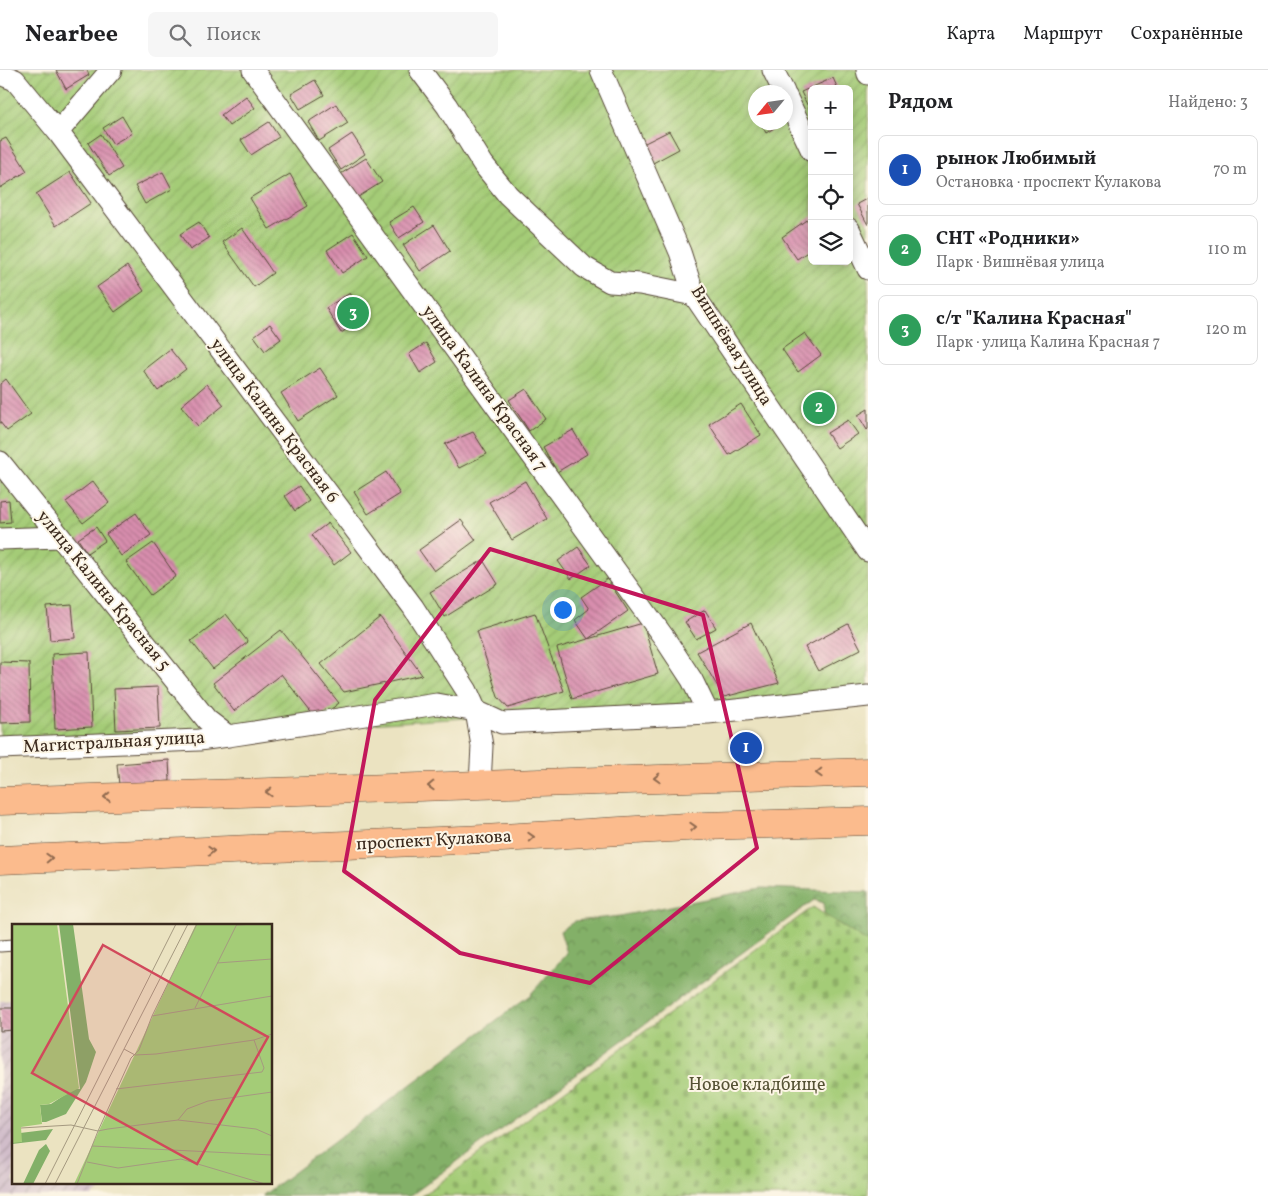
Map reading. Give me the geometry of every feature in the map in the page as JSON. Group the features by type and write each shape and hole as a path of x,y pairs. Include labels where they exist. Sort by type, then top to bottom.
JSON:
{"main road":[{"path":"0,801 868,772"},
{"name":"проспект Кулакова","path":"0,860 474,840 704,826 868,821"}],"street":[{"path":"58,132 111,70"},
{"name":"улица Калина Красная 7","path":"253,70 666,639 692,680 708,713"},
{"path":"420,70 447,106 483,164 508,195 584,267 610,282 640,284 694,295"},
{"name":"Вишнёвая улица","path":"601,70 680,252 694,295 868,551"},
{"path":"773,70 780,85"},
{"name":"улица Калина Красная 6","path":"10,75 58,132 413,607 467,691 476,711 482,746 480,784"},
{"path":"793,111 808,143"},
{"path":"853,237 868,269"},
{"name":"улица Калина Красная 5","path":"0,462 208,720 228,736"},
{"path":"0,539 59,537"},
{"name":"Магистральная улица","path":"0,748 199,740 437,704 476,711 502,723 708,713 868,696"}],"highlighted area":[{"path":"490,549 703,615 757,848 590,983 460,953 344,871 375,700"}],"shaded area":[{"path":"12,1000 12,1184 108,1184 92,1196 0,1196 0,1001"}],"green space":[{"path":"0,70 868,70 868,694 0,746"},
{"path":"761,888 868,892 868,949 824,925 824,903 814,900 410,1196 262,1196 530,995 567,953 560,931 575,921 620,916"},
{"name":"Новое кладбище","path":"813,907 868,943 868,1196 422,1196"}],"building":[{"path":"56,70 87,70 89,75 66,89"},
{"path":"833,78 836,85 817,85"},
{"path":"315,80 324,95 300,109 291,94"},
{"path":"808,89 808,107 801,92"},
{"path":"246,96 255,108 229,126 221,115"},
{"path":"336,104 348,123 319,141 308,122"},
{"path":"122,116 132,133 113,144 103,128"},
{"path":"269,122 279,137 251,155 241,140"},
{"path":"669,131 679,149 653,163 643,144"},
{"path":"101,134 122,168 109,176 88,143"},
{"path":"352,134 365,154 341,170 328,150"},
{"path":"6,138 27,171 0,188 0,141"},
{"path":"366,158 382,182 355,199 339,175"},
{"path":"70,172 91,203 56,226 36,194"},
{"path":"163,172 172,189 145,204 135,186"},
{"path":"290,174 308,206 269,229 250,198"},
{"path":"868,198 868,225 857,204"},
{"path":"414,207 424,222 399,238 389,222"},
{"path":"808,219 808,252 797,259 782,237"},
{"path":"199,222 209,238 190,250 180,234"},
{"path":"434,225 450,251 420,271 403,245"},
{"path":"242,228 273,273 254,287 222,242"},
{"path":"353,233 368,256 342,273 327,250"},
{"path":"127,266 144,291 115,312 97,287"},
{"path":"350,293 365,318 341,333 326,308"},
{"path":"270,324 281,339 265,351 254,336"},
{"path":"805,333 821,355 798,372 782,349"},
{"path":"426,343 437,362 420,373 409,354"},
{"path":"170,349 186,369 158,391 143,370"},
{"path":"320,368 338,395 298,421 281,393"},
{"path":"6,379 31,414 7,431 0,422 0,384"},
{"path":"207,384 224,405 198,426 181,406"},
{"path":"526,389 546,419 529,431 509,400"},
{"path":"741,404 761,435 729,455 709,424"},
{"path":"868,409 868,429 867,430 858,415"},
{"path":"848,420 858,434 837,448 827,433"},
{"path":"573,430 587,454 557,472 543,447"},
{"path":"473,432 487,454 459,468 445,444"},
{"path":"386,472 400,494 368,514 354,492"},
{"path":"93,481 109,503 83,523 66,502"},
{"path":"525,481 547,519 512,540 489,502"},
{"path":"299,486 309,501 295,511 285,496"},
{"path":"9,500 11,522 0,523 0,501"},
{"path":"136,513 151,535 121,556 106,534"},
{"path":"461,520 476,540 434,571 419,550"},
{"path":"328,523 351,552 334,565 312,535"},
{"path":"96,527 105,541 87,553 78,539"},
{"path":"153,543 176,576 150,595 126,562"},
{"path":"578,547 591,565 571,579 558,561"},
{"path":"483,560 498,584 445,617 430,592"},
{"path":"607,579 628,611 588,639 575,620 589,609 581,597"},
{"path":"72,605 75,638 50,640 47,607"},
{"path":"705,610 716,628 696,639 685,622"},
{"path":"535,613 564,691 508,708 498,697 477,631"},
{"path":"226,614 248,642 213,669 191,641"},
{"path":"380,617 422,675 344,692 321,664"},
{"path":"643,623 658,674 572,699 557,648"},
{"path":"751,623 779,683 724,697 697,652"},
{"path":"848,624 861,649 818,671 805,647"},
{"path":"281,630 339,703 317,720 281,674 234,711 213,683"},
{"path":"89,652 92,727 55,729 52,654"},
{"path":"0,662 29,663 30,722 0,723"},
{"path":"158,687 160,728 116,730 114,689"},
{"path":"169,760 170,781 119,785 117,764"},
{"path":"0,1008 12,1008 12,1030 0,1031"}],"place":[{"name":"с/т \"Калина Красная\"","path":"353,313"},
{"name":"СНТ «Родники»","path":"819,408"},
{"name":"рынок Любимый","path":"746,748"}]}
